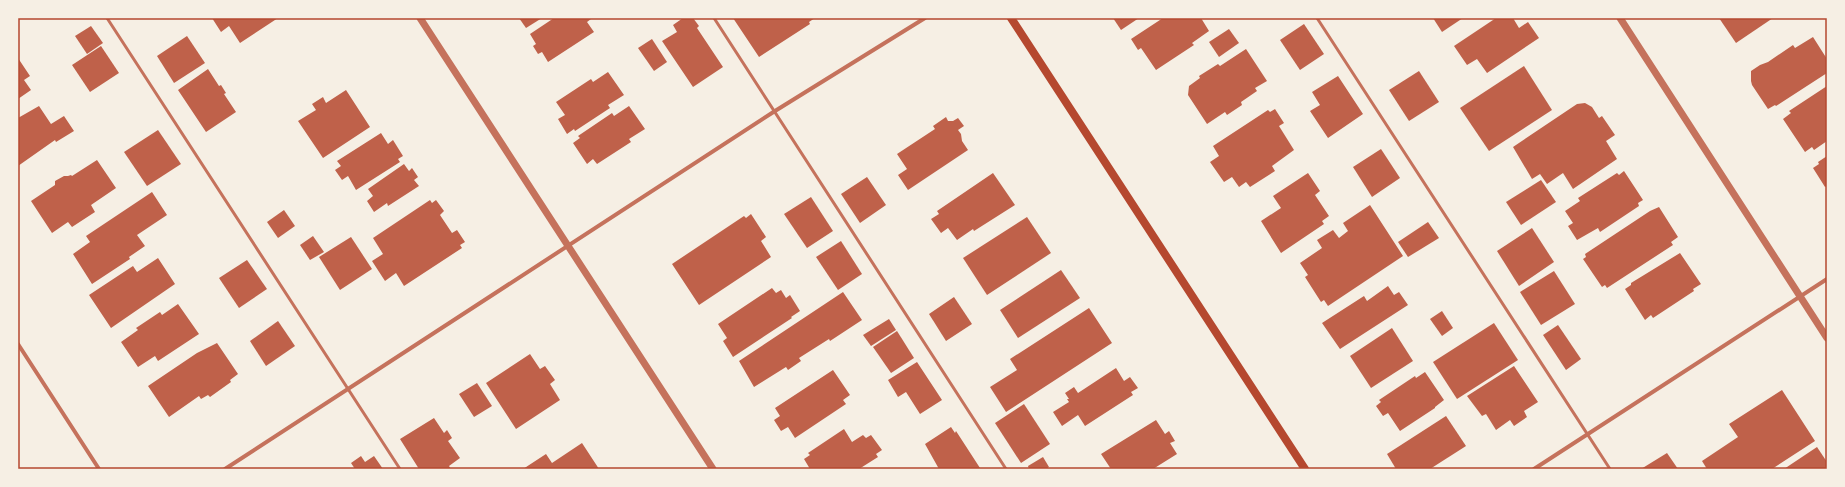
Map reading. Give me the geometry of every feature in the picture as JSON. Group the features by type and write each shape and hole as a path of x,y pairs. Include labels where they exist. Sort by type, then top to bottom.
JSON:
{"main road":[{"path":"1011,18 1305,469"}],"street":[{"path":"420,18 713,469"},
{"path":"225,469 775,111 925,18"},
{"path":"1620,18 1827,338"},
{"path":"1534,469 1827,279"},
{"path":"18,344 99,469"}],"lane":[{"path":"107,18 400,469"},
{"path":"714,18 1006,469"},
{"path":"1317,18 1610,469"}],"building":[{"path":"212,18 278,18 240,43 229,26 221,32"},
{"path":"519,18 542,18 526,28"},
{"path":"554,18 591,18 587,22 594,32 548,62 542,52 538,54 533,46 536,44 530,34"},
{"path":"683,18 693,18 699,26 697,28 723,67 693,87 662,41 677,32 673,25"},
{"path":"733,18 815,18 809,22 810,24 759,57"},
{"path":"1113,18 1139,18 1121,30"},
{"path":"1163,18 1201,18 1209,31 1192,43 1194,45 1156,70 1141,48 1138,50 1131,39"},
{"path":"1433,18 1463,18 1442,32"},
{"path":"1496,18 1513,18 1519,28 1528,22 1539,38 1487,73 1477,59 1467,65 1454,46"},
{"path":"1719,18 1773,18 1736,43"},
{"path":"1304,24 1324,54 1300,70 1280,40"},
{"path":"91,26 103,43 87,54 75,36"},
{"path":"1229,29 1239,43 1219,57 1209,42"},
{"path":"187,36 205,63 174,83 157,56"},
{"path":"1813,37 1827,59 1827,73 1776,106 1775,105 1768,109 1752,85 1751,71 1768,62 1793,45 1795,48"},
{"path":"652,39 667,62 654,71 638,48"},
{"path":"101,46 119,73 90,92 72,65"},
{"path":"1246,49 1267,81 1255,88 1257,91 1241,102 1242,105 1227,115 1225,112 1207,124 1188,95 1189,86 1200,78 1199,76 1218,64 1220,66"},
{"path":"18,58 30,76 24,80 31,90 18,99"},
{"path":"1524,66 1552,110 1489,151 1460,108"},
{"path":"208,69 219,86 221,85 226,93 224,94 236,112 206,132 178,90"},
{"path":"1419,71 1439,102 1409,121 1389,90"},
{"path":"608,72 624,95 608,105 610,108 575,131 574,129 567,134 558,119 565,115 556,102 591,79 593,82"},
{"path":"1338,76 1363,114 1328,138 1310,111 1320,105 1312,92"},
{"path":"1827,86 1827,141 1814,150 1812,147 1805,152 1783,119 1791,113 1789,111"},
{"path":"346,90 370,127 323,158 298,121 316,110 312,104 323,97 326,103"},
{"path":"1585,103 1592,107 1599,118 1602,116 1615,135 1606,141 1617,159 1573,189 1563,173 1547,184 1540,174 1532,179 1513,147 1577,104"},
{"path":"39,106 51,124 64,116 74,131 56,142 55,140 18,166 18,118"},
{"path":"629,106 645,129 629,139 631,142 597,164 593,159 587,164 573,143 580,138 578,136 612,113 614,116"},
{"path":"1275,109 1284,123 1279,126 1294,150 1272,166 1275,171 1250,187 1246,182 1239,187 1232,177 1224,182 1210,162 1219,156 1213,146 1268,110 1270,112"},
{"path":"946,117 948,121 953,121 958,118 964,126 958,130 961,134 962,141 968,150 908,190 898,175 907,169 897,154 935,129 933,126"},
{"path":"158,130 181,164 147,186 124,152"},
{"path":"381,133 388,144 393,140 403,156 398,159 400,162 356,190 348,176 342,180 335,170 341,166 337,161"},
{"path":"1381,149 1400,178 1372,197 1353,167"},
{"path":"1827,156 1827,186 1825,187 1813,168 1819,164 1818,162"},
{"path":"97,160 116,188 91,205 95,212 72,227 68,222 52,233 31,201 55,185 55,181 64,176 72,176"},
{"path":"404,164 409,171 412,168 418,177 414,180 419,186 388,206 387,203 374,212 367,201 373,196 368,189"},
{"path":"1624,171 1643,200 1638,203 1639,206 1600,232 1598,228 1577,240 1568,226 1573,223 1565,211 1580,201 1578,198 1617,173 1619,175"},
{"path":"993,173 1015,205 957,240 948,228 941,233 931,219 939,214 937,211"},
{"path":"1308,173 1320,191 1315,195 1329,216 1322,221 1324,224 1281,253 1261,221 1281,208 1273,196"},
{"path":"867,177 886,205 860,223 841,194"},
{"path":"1541,180 1556,202 1521,225 1506,202"},
{"path":"152,192 167,215 137,235 145,246 129,257 130,259 92,284 73,254 90,242 86,236"},
{"path":"811,197 833,231 807,248 784,214"},
{"path":"430,200 432,203 436,200 444,211 440,215 452,233 457,230 465,242 460,245 462,248 404,286 396,273 385,281 372,261 383,254 373,238"},
{"path":"1370,205 1403,256 1328,306 1324,300 1321,302 1305,277 1308,275 1300,263 1322,248 1317,240 1333,230 1339,238 1348,231 1343,223"},
{"path":"1659,207 1678,237 1671,242 1673,245 1607,288 1605,285 1602,287 1583,259 1586,257 1585,254 1650,211"},
{"path":"284,210 295,226 278,238 267,222"},
{"path":"751,214 766,237 761,241 771,257 699,305 672,264 744,216 746,218"},
{"path":"1027,217 1051,253 987,295 963,258"},
{"path":"1428,222 1439,238 1408,257 1398,242"},
{"path":"1532,228 1554,262 1519,286 1497,251"},
{"path":"313,236 324,252 310,260 300,245"},
{"path":"351,237 372,269 340,290 319,257"},
{"path":"841,241 862,274 838,290 816,257"},
{"path":"1680,253 1701,284 1693,289 1694,291 1653,318 1651,315 1645,320 1625,289 1631,285 1631,283"},
{"path":"158,258 175,284 111,328 89,295 133,266 137,272"},
{"path":"247,260 267,289 239,308 219,278"},
{"path":"1061,270 1080,298 1018,338 1000,310"},
{"path":"1554,271 1575,304 1541,325 1520,292"},
{"path":"1388,286 1394,295 1399,292 1408,305 1340,349 1322,323 1364,296 1367,301"},
{"path":"772,288 776,293 781,290 786,298 790,295 800,311 791,317 792,318 733,357 723,341 727,338 718,324"},
{"path":"843,292 862,320 830,341 829,339 799,358 801,361 788,370 786,367 754,387 739,361"},
{"path":"954,297 972,324 946,341 929,314"},
{"path":"178,304 199,334 158,361 155,356 138,367 121,342 138,330 136,328 160,312 162,315"},
{"path":"1089,308 1112,343 1006,412 990,387 1017,370 1010,359"},
{"path":"1442,311 1453,328 1442,336 1430,319"},
{"path":"889,319 896,330 871,346 863,335"},
{"path":"278,321 295,346 266,366 250,341"},
{"path":"1494,323 1518,360 1457,399 1433,362"},
{"path":"1558,325 1581,359 1566,370 1543,335"},
{"path":"1392,328 1413,361 1371,388 1350,356"},
{"path":"897,331 914,358 891,373 873,347"},
{"path":"217,343 238,374 230,380 231,382 210,397 208,395 201,399 199,396 169,417 148,386 197,353"},
{"path":"530,354 540,369 545,366 555,380 550,384 560,400 516,429 486,383"},
{"path":"917,362 942,400 920,414 906,392 898,397 888,380"},
{"path":"1514,366 1538,402 1524,411 1527,417 1514,426 1510,420 1496,430 1486,414 1482,416 1467,396"},
{"path":"1116,368 1124,381 1130,377 1138,388 1131,392 1133,395 1085,426 1078,415 1062,426 1053,412 1069,402 1067,399 1069,399 1065,393 1074,387 1078,393"},
{"path":"833,370 850,395 843,400 846,404 795,438 788,427 781,431 774,420 780,416 775,408"},
{"path":"1425,372 1444,400 1435,408 1400,431 1388,413 1383,416 1376,406 1381,402 1379,400 1415,376 1416,378"},
{"path":"477,383 492,406 474,417 459,394"},
{"path":"1782,390 1815,441 1772,469 1707,469 1702,461 1738,437 1729,424"},
{"path":"1024,404 1050,444 1021,463 995,423"},
{"path":"1446,416 1466,446 1430,469 1396,469 1387,454"},
{"path":"434,418 444,433 447,430 452,438 448,441 460,458 449,466 451,469 419,469 400,439"},
{"path":"1156,420 1165,434 1169,431 1175,441 1170,443 1177,454 1153,469 1111,469 1101,454"},
{"path":"951,427 955,433 956,431 980,468 939,469 925,444"},
{"path":"844,429 852,442 863,435 866,438 871,435 882,450 876,454 878,457 859,469 810,469 804,459 810,455 808,453"},
{"path":"582,443 599,469 523,469 546,454 552,463"},
{"path":"1817,447 1827,462 1827,469 1784,469"},
{"path":"1667,453 1678,469 1641,469"},
{"path":"361,456 365,462 374,456 383,469 355,469 351,463"},
{"path":"1043,457 1049,467 1046,469 1029,469 1028,466"}]}
